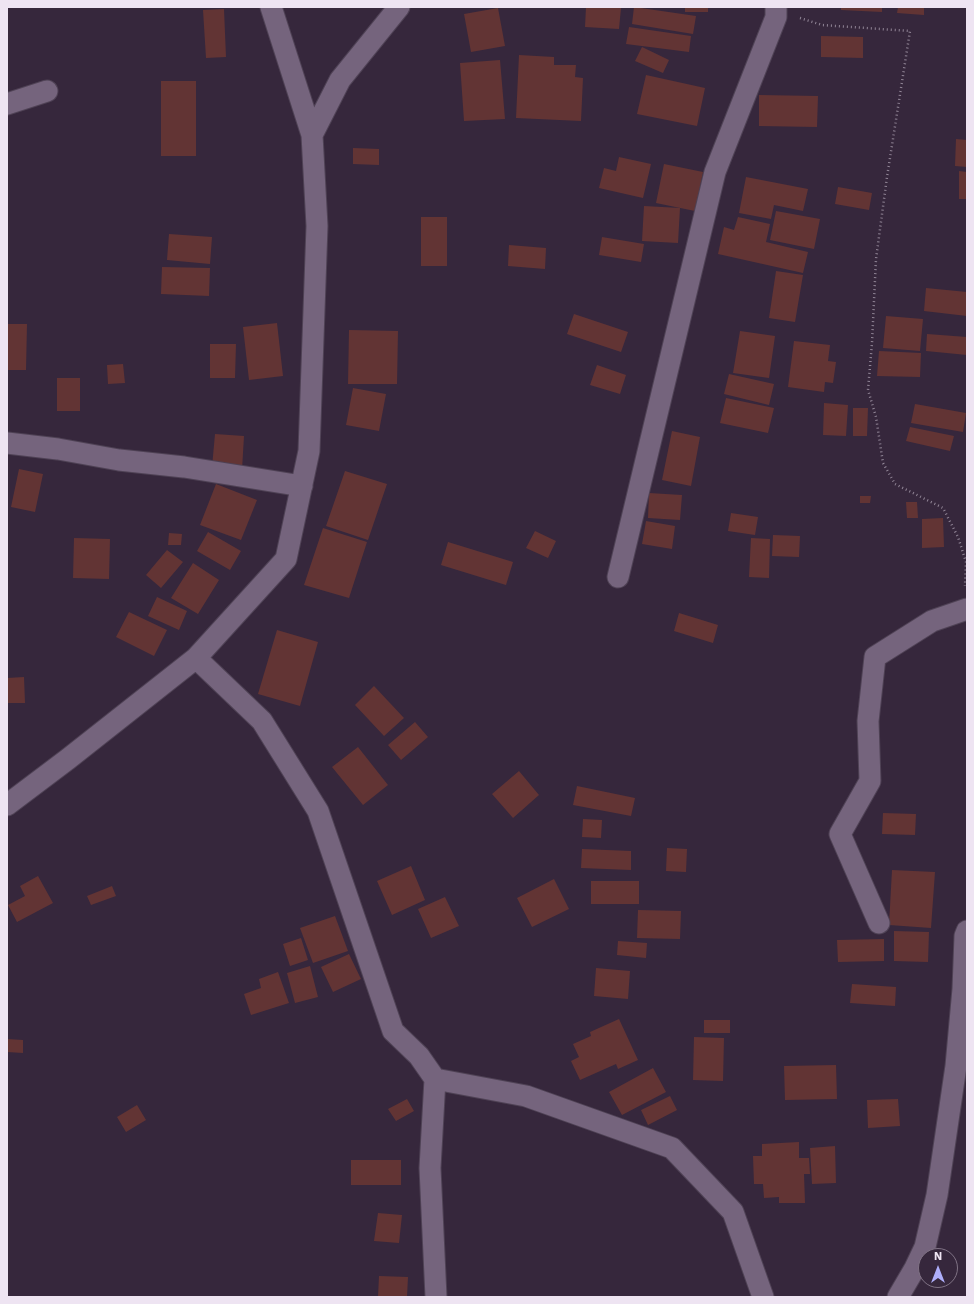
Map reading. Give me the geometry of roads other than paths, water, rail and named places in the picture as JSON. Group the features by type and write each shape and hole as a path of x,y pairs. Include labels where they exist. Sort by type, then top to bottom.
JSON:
{"street":[{"path":"7,805 196,658 286,559 309,451 317,226 312,135 271,7"},
{"path":"312,135 340,80 399,7"},
{"path":"618,577 715,172 776,17 776,9"},
{"path":"7,104 47,90"},
{"path":"7,443 58,449 119,460 184,467 302,486"},
{"path":"878,923 840,834 870,781 868,721 875,657 932,621 965,609"},
{"path":"196,658 262,721 318,811 393,1031 419,1056 435,1079 430,1168 436,1297"},
{"path":"898,1297 925,1247 937,1195 956,1066 963,989 965,936 967,931"},
{"path":"435,1079 526,1096 672,1148 733,1212 763,1297"}]}
